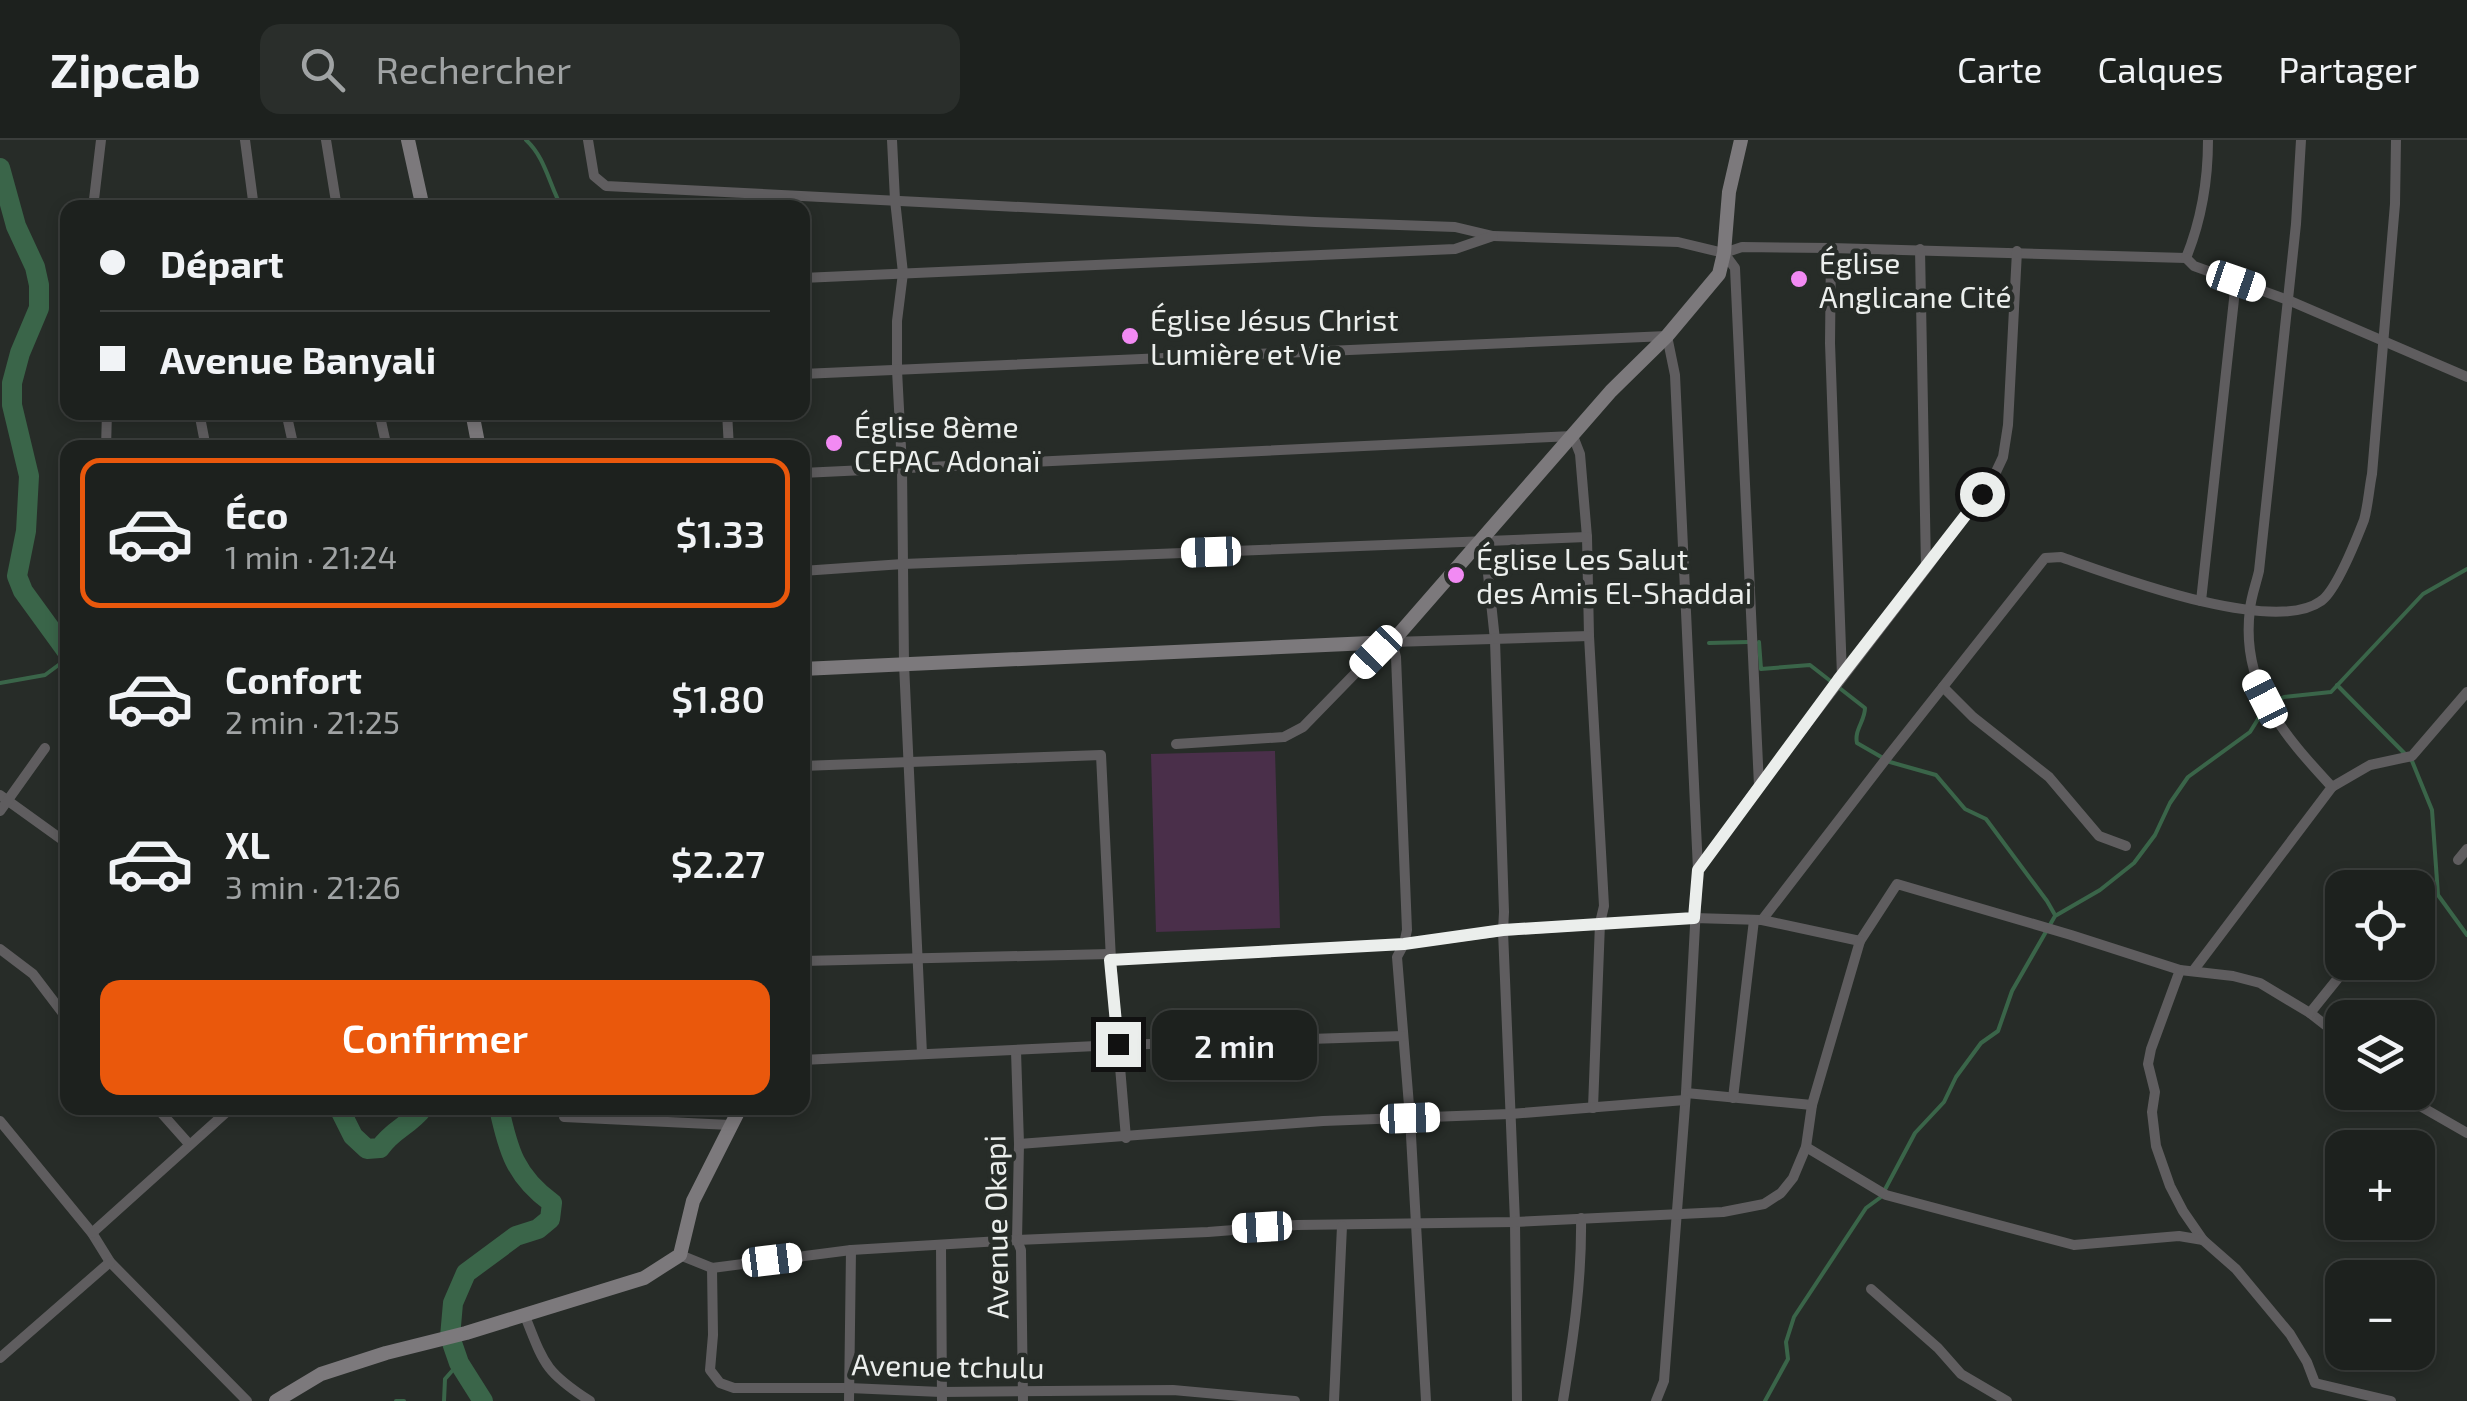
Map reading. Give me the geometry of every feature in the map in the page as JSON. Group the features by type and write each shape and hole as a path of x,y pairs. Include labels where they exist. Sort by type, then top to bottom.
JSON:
{"street":[{"path":"94,200 101,140"},
{"path":"246,140 253,200"},
{"path":"326,140 336,200"},
{"path":"408,140 422,200"},
{"path":"588,140 594,176 606,186 1455,227 1493,236 1678,242 1724,253 1742,247 2186,258 2194,266 2288,300 2467,377"},
{"path":"892,140 903,272 896,370 902,467 904,664 922,1054"},
{"path":"1176,744 1284,737 1303,727 1376,652 1392,642 1611,391 1667,336 1719,274 1740,140"},
{"path":"2186,258 2198,230 2208,140"},
{"path":"2301,140 2259,571 2250,610 2249,653 2254,677 2290,742 2332,788"},
{"path":"1734,1098 1758,920 2045,558 2061,557 2160,592 2250,610 2300,611 2319,604 2331,592 2364,518 2372,474 2396,204 2396,140"},
{"path":"810,278 1455,249 1493,236"},
{"path":"1831,248 1838,681"},
{"path":"1920,249 1926,569"},
{"path":"1698,870 1982,494 2003,457 2017,251"},
{"path":"1724,253 1735,268 1758,786"},
{"path":"2201,601 2236,281"},
{"path":"810,374 1667,336"},
{"path":"1656,1401 1664,1381 1698,870 1675,375 1667,336"},
{"path":"810,473 1573,436"},
{"path":"1573,436 1580,454 1586,537 1604,906 1600,924 1593,1108"},
{"path":"810,571 904,564 1586,537"},
{"path":"1480,540 1486,555 1495,640 1515,1222 1516,1401"},
{"path":"810,669 1589,636"},
{"path":"1392,642 1396,658 1407,930 1397,957 1426,1401"},
{"path":"1943,688 2049,777 2099,836 2126,846"},
{"path":"2193,971 2332,788 2370,764 2412,756 2467,692"},
{"path":"0,811 4,798 45,748"},
{"path":"810,766 1101,754 1110,957 1126,1138"},
{"path":"4,798 60,838"},
{"path":"2458,860 2467,849"},
{"path":"680,1255 712,1268 852,1250 1297,1225 1515,1222 1723,1212 1764,1204 1781,1194 1793,1178 1806,1146 1812,1105 1860,941 1897,884 2180,970 2260,983 2325,1025"},
{"path":"810,961 1110,957 1404,944 1503,930 1694,918 1758,920 1860,941"},
{"path":"0,950 33,974 60,1009"},
{"path":"2180,970 2148,1064 2154,1092 2156,1146 2170,1186 2204,1240 2236,1269 2290,1334 2315,1383 2391,1401"},
{"path":"2310,1013 2337,980"},
{"path":"810,1060 1118,1044 1403,1036"},
{"name":"Avenue Okapi","path":"1016,1051 1022,1396"},
{"path":"1019,1144 1323,1121 1510,1114 1685,1097 1812,1105"},
{"path":"2427,1110 2467,1132"},
{"path":"163,1115 190,1144"},
{"path":"92,1232 223,1115"},
{"path":"276,1401 321,1374 644,1278 680,1255 693,1201 736,1115"},
{"path":"564,1117 730,1125"},
{"path":"0,1121 92,1232 110,1262 247,1401"},
{"path":"1806,1146 1882,1194 2074,1245 2179,1236 2204,1240"},
{"path":"1563,1401 1582,1261 1581,1218"},
{"path":"1334,1401 1342,1226"},
{"path":"940,1246 942,1396"},
{"path":"849,1401 852,1250"},
{"path":"0,1358 110,1262"},
{"name":"Avenue tchulu","path":"712,1268 710,1370 720,1383 734,1388 849,1388 942,1396 1173,1390 1295,1401"},
{"path":"1871,1289 1938,1348 1961,1374 2007,1401"},
{"path":"525,1316 545,1365 558,1380 590,1401"}],"shaded area":[{"path":"1275,751 1280,928 1156,932 1151,754"}],"waterway":[{"path":"526,140 542,163 558,200"},
{"path":"0,168 16,226 39,285 39,308 12,383 12,405 29,476 26,531 17,576 23,591 60,642"},
{"path":"2272,703 2284,697 2331,692 2423,594 2467,569"},
{"path":"1709,643 1748,642"},
{"path":"1759,642 1761,669 1810,665 1865,708 1857,743 1890,762 1936,775 1965,809 1986,819 2055,915"},
{"path":"0,683 45,675 60,664"},
{"path":"2337,685 2412,761 2432,810 2438,895 2467,935"},
{"path":"1765,1401 1788,1359 1786,1342 1794,1317 1866,1208 1881,1197 1915,1133 1944,1102 1956,1077 1981,1043 1998,1031 2012,991 2055,916 2100,890 2134,863 2188,777 2250,732 2265,708"},
{"path":"342,1115 353,1136 367,1149 380,1148 416,1115"},
{"path":"483,1401 459,1363 450,1337 453,1303 466,1273 516,1236 538,1229 550,1219 552,1203 521,1172 501,1115"},
{"path":"444,1401 445,1379 459,1363"},
{"path":"396,1401 404,1401"}],"place":[{"name":"Église Anglicane Cité","path":"1799,279"},
{"name":"Église Jésus Christ Lumière et Vie","path":"1130,336"},
{"name":"Église 8ème CEPAC Adonaï","path":"834,443"},
{"name":"Église Les Salut des Amis El-Shaddai","path":"1456,575"}],"route":[{"path":"1118,1044 1110,960 1404,944 1503,930 1694,918 1698,870 1982,494"}]}
